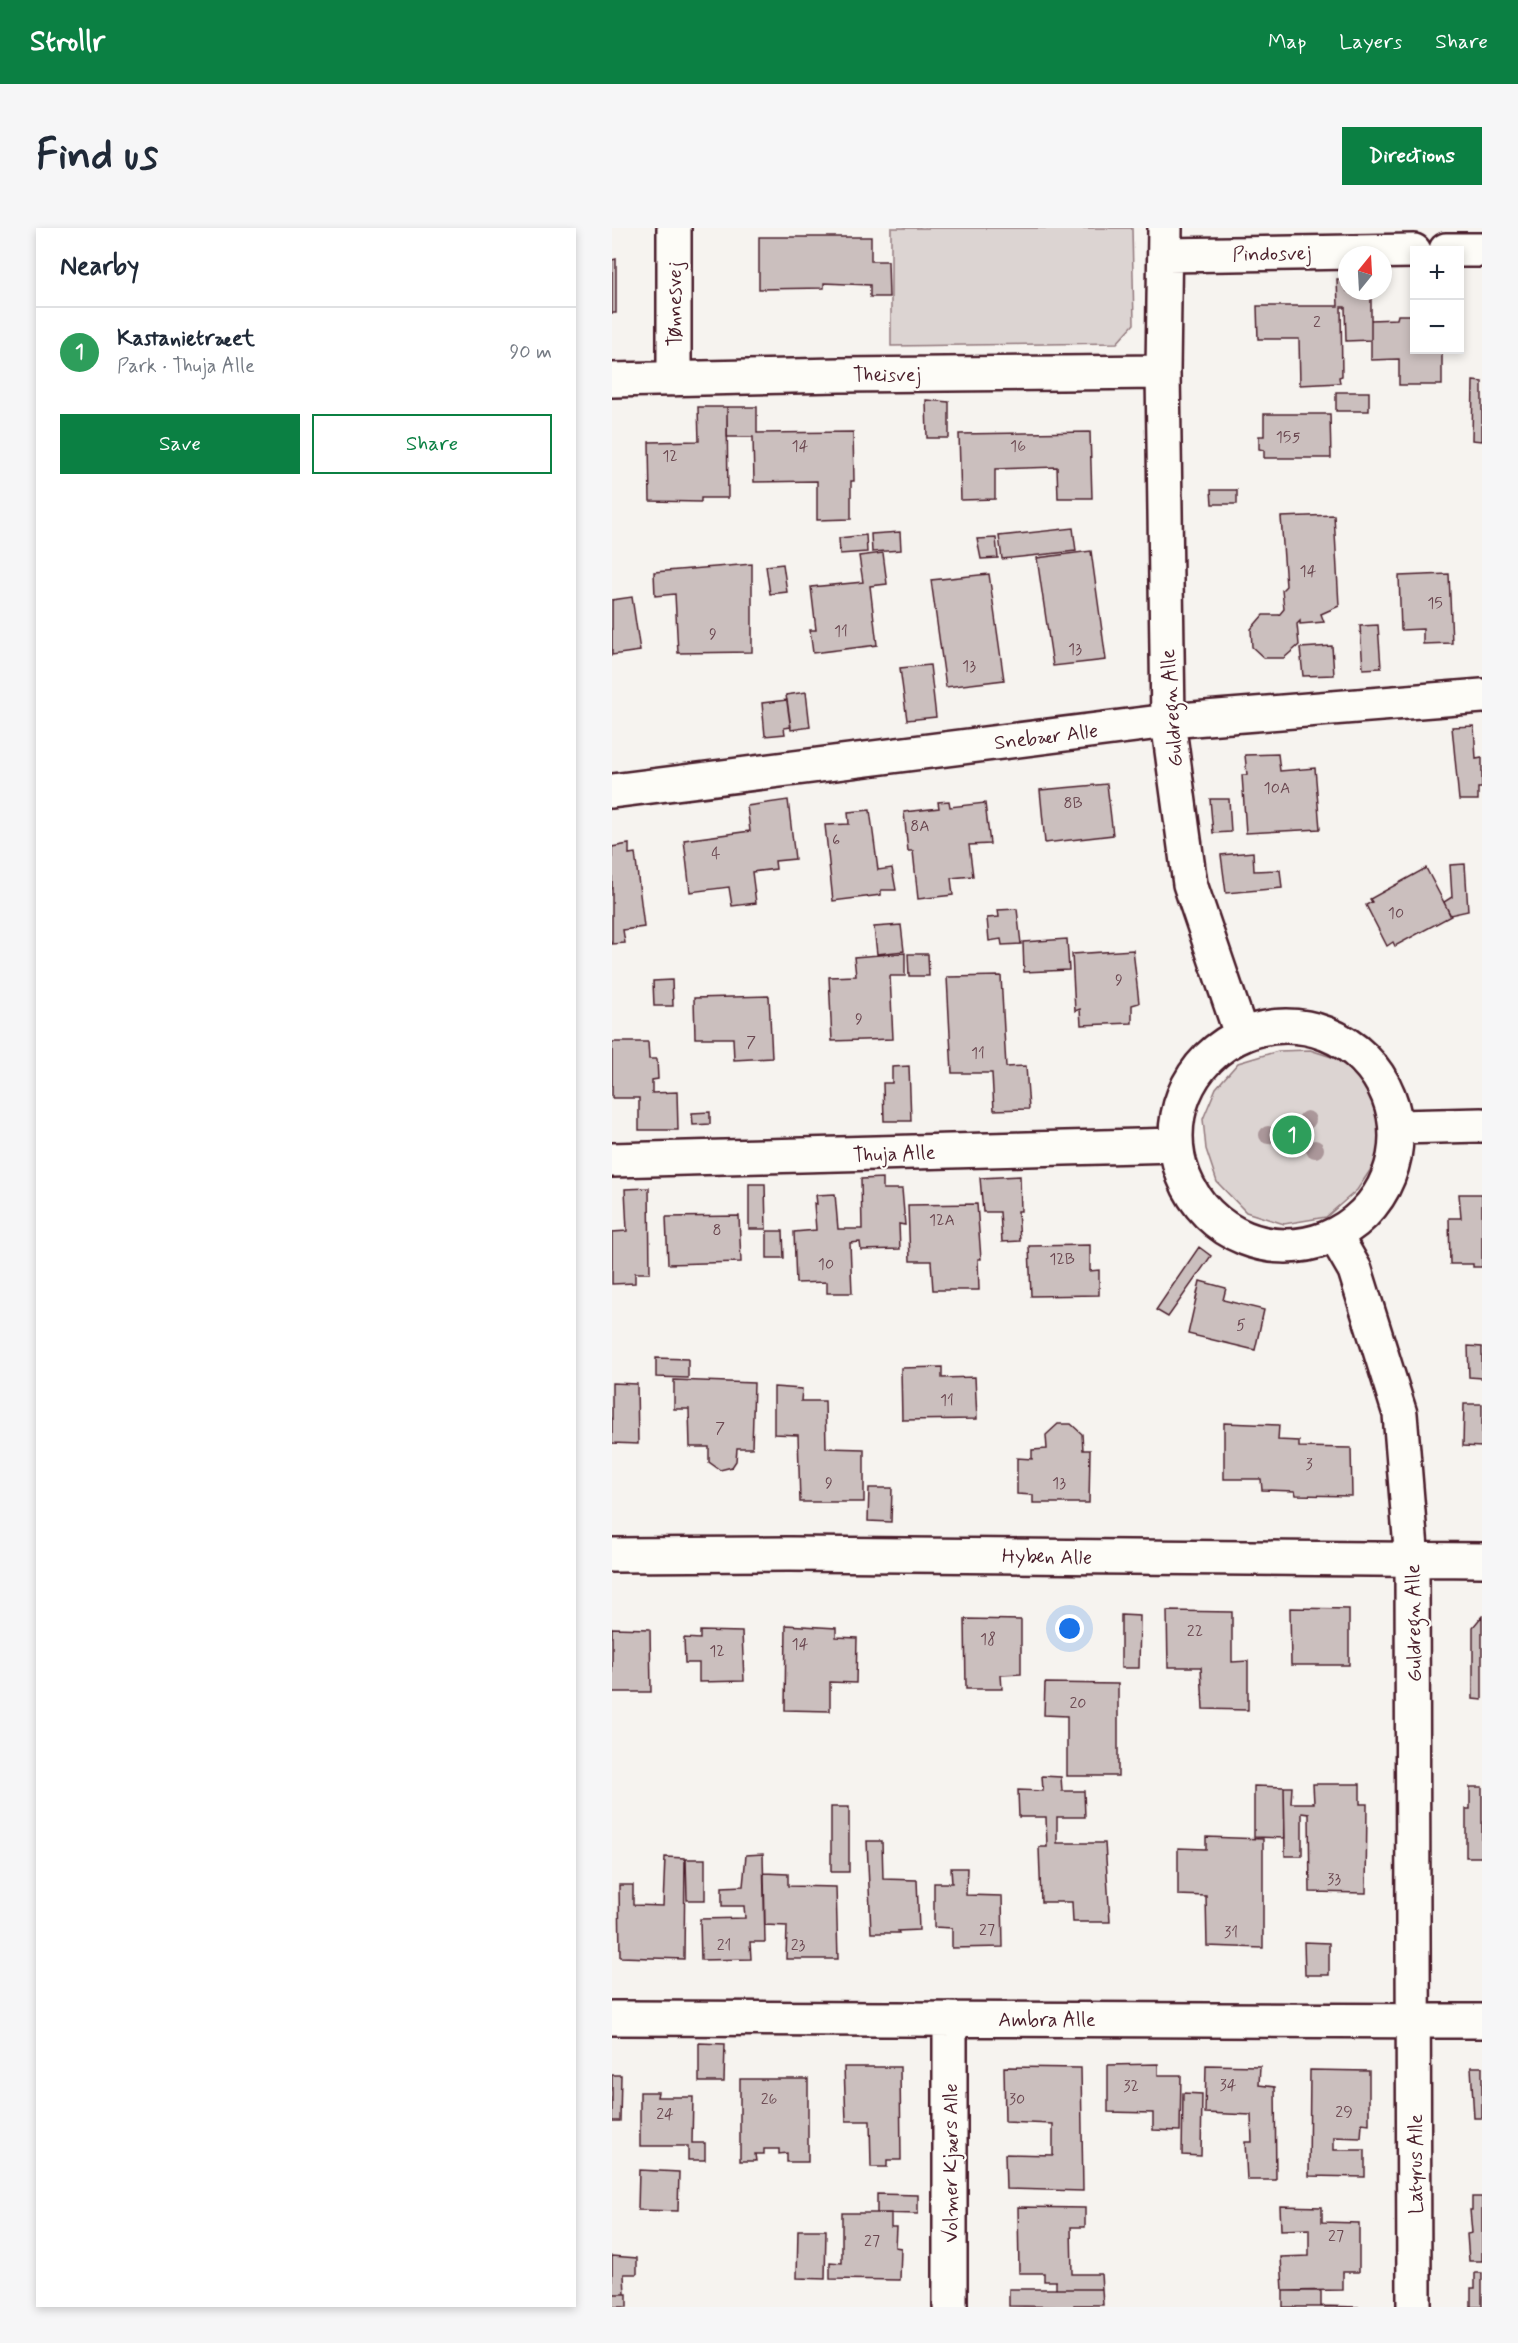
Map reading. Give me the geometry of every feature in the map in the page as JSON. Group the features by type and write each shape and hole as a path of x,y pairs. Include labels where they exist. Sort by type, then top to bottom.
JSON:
{"street":[{"name":"Tønnesvej","path":"674,228 674,379"},
{"name":"Pindosvej","path":"1166,242 1410,251"},
{"name":"Guldregn Alle","path":"1166,242 1163,372 1168,721 1190,884 1241,1034"},
{"path":"1464,250 1482,250"},
{"name":"Theisvej","path":"612,380 1163,372"},
{"name":"Snebær Alle","path":"612,791 1168,721 1482,696"},
{"path":"1275,1025 1310,1028 1343,1040 1370,1063 1388,1093 1397,1127 1394,1163 1380,1195 1356,1222 1336,1237 1293,1247 1260,1244 1229,1231 1203,1211 1185,1183 1176,1145 1176,1116 1188,1082 1211,1054 1241,1034 1275,1025"},
{"path":"1397,1127 1482,1125"},
{"name":"Thuja Alle","path":"612,1160 1176,1145"},
{"name":"Guldregn Alle","path":"1336,1237 1355,1270 1400,1414 1413,1561 1415,2021"},
{"name":"Hyben Alle","path":"612,1555 789,1554 1482,1560"},
{"name":"Ambra Alle","path":"612,2018 1482,2021"},
{"name":"Volmer Kjærs Alle","path":"950,2019 950,2307"},
{"name":"Latyrus Alle","path":"1414,2307 1415,2021"}],"shaded area":[{"path":"891,228 1132,228 1134,324 1117,343 891,346"},
{"path":"1310,1050 1347,1062 1365,1086 1380,1120 1377,1160 1357,1190 1326,1217 1284,1224 1246,1212 1217,1182 1206,1149 1203,1119 1216,1088 1238,1063 1278,1051"}],"building":[{"path":"759,237 871,237 871,261 888,261 889,297 870,297 870,285 824,283 824,288 759,289"},
{"path":"616,259 616,313 612,313 612,260"},
{"path":"1337,279 1338,300 1371,300 1371,340 1346,341 1345,307 1341,307 1342,376 1339,377 1340,383 1300,385 1299,339 1258,339 1257,306 1338,306"},
{"path":"1398,315 1410,315 1410,354 1442,354 1442,385 1399,385 1399,359 1371,360 1371,320 1397,319"},
{"path":"1473,381 1482,382 1482,441 1472,440"},
{"path":"1336,392 1369,392 1369,411 1336,411"},
{"path":"926,400 949,402 949,438 927,438"},
{"path":"698,407 727,407 728,498 701,498 701,502 650,501 649,442 699,441"},
{"path":"727,407 757,407 757,433 853,432 854,481 851,481 851,519 817,520 817,481 754,482 753,437 727,437"},
{"path":"1264,414 1330,414 1331,458 1264,458 1264,450 1259,449 1259,436 1264,436"},
{"path":"1090,432 1092,498 1058,498 1057,467 995,469 995,499 961,500 959,434"},
{"path":"1211,490 1237,490 1237,504 1212,504"},
{"path":"1334,515 1339,606 1321,614 1324,622 1300,624 1300,621 1297,624 1299,645 1284,658 1264,658 1252,647 1251,629 1263,615 1279,615 1284,609 1282,590 1286,586 1281,517"},
{"path":"1073,528 1076,551 1002,559 999,536"},
{"path":"900,532 901,550 872,552 871,534"},
{"path":"866,535 867,552 840,554 839,538"},
{"path":"996,538 998,558 981,559 977,539"},
{"path":"1091,551 1106,660 1053,666 1037,558"},
{"path":"883,553 887,584 870,586 877,645 813,653 810,630 816,630 811,587 863,582 859,556"},
{"path":"752,564 752,652 678,653 675,594 655,596 654,572"},
{"path":"783,564 787,592 770,594 766,566"},
{"path":"989,574 1004,680 946,687 931,580"},
{"path":"1449,574 1452,643 1423,644 1423,629 1401,630 1399,576"},
{"path":"632,597 640,651 612,655 612,600"},
{"path":"1378,625 1381,668 1363,669 1360,626"},
{"path":"1332,646 1334,675 1303,676 1300,648"},
{"path":"930,665 936,717 907,720 900,668"},
{"path":"806,692 810,727 791,730 786,695"},
{"path":"787,700 791,727 784,728 785,734 765,736 762,703"},
{"path":"1474,726 1476,759 1482,758 1482,788 1478,788 1478,800 1459,800 1452,727"},
{"path":"1278,754 1280,771 1315,768 1320,829 1246,833 1242,775 1247,775 1245,755"},
{"path":"1107,784 1113,835 1045,843 1040,790"},
{"path":"1210,799 1229,799 1231,832 1213,833"},
{"path":"788,800 795,859 775,861 776,869 752,872 756,903 732,906 729,887 690,892 684,840 750,831 747,806"},
{"path":"949,801 950,807 985,803 990,844 969,845 973,876 951,878 953,895 918,899 913,851 908,851 904,812 939,808 938,802"},
{"path":"870,810 878,870 892,868 896,890 881,890 881,895 833,901 825,825 849,824 848,812"},
{"path":"629,844 629,854 635,853 644,927 623,930 625,943 612,944 612,847"},
{"path":"1253,852 1254,871 1280,870 1282,888 1226,893 1221,855"},
{"path":"1465,864 1468,911 1450,915 1444,902 1452,897 1450,865"},
{"path":"1426,868 1451,916 1395,946 1393,942 1387,946 1366,905 1372,902 1370,899"},
{"path":"1017,909 1021,944 1002,945 1001,939 989,941 987,918 999,917 998,910"},
{"path":"901,925 904,951 877,954 874,927"},
{"path":"1067,939 1069,970 1024,972 1023,942"},
{"path":"1133,950 1139,1003 1132,1005 1132,1023 1081,1025 1080,1009 1075,1011 1072,954"},
{"path":"905,953 905,976 890,976 893,1039 832,1041 829,977 856,976 854,957"},
{"path":"908,954 928,954 929,976 909,976"},
{"path":"1001,976 1006,1067 1026,1066 1029,1109 994,1110 992,1073 952,1073 947,977"},
{"path":"672,980 673,1006 654,1006 653,981"},
{"path":"769,996 772,1058 734,1060 733,1038 695,1038 694,998"},
{"path":"612,1042 648,1042 649,1059 657,1059 658,1079 652,1080 652,1093 677,1092 678,1130 639,1130 639,1098 612,1098"},
{"path":"909,1066 911,1121 884,1121 883,1083 892,1083 892,1067"},
{"path":"710,1112 710,1124 693,1125 692,1113"},
{"path":"1020,1176 1021,1211 1018,1211 1020,1241 1002,1242 1000,1212 983,1212 980,1178"},
{"path":"883,1178 883,1189 902,1189 905,1225 899,1224 900,1249 861,1250 860,1242 850,1243 852,1293 827,1293 827,1282 796,1283 794,1232 816,1230 814,1203 817,1204 816,1195 835,1194 838,1229 862,1229 861,1179"},
{"path":"749,1184 765,1184 766,1229 749,1229"},
{"path":"649,1188 650,1273 635,1273 635,1283 612,1284 612,1232 627,1231 625,1189"},
{"path":"1459,1194 1482,1194 1482,1267 1473,1267 1473,1264 1450,1264 1449,1218 1461,1218"},
{"path":"977,1204 981,1259 978,1259 979,1290 933,1290 931,1261 910,1261 908,1205"},
{"path":"739,1216 741,1262 668,1264 666,1217"},
{"path":"767,1231 783,1231 784,1258 767,1258"},
{"path":"1090,1245 1090,1271 1099,1270 1099,1295 1031,1296 1029,1246"},
{"path":"1199,1247 1211,1256 1168,1317 1156,1310"},
{"path":"1200,1281 1226,1288 1223,1300 1264,1310 1255,1350 1188,1334"},
{"path":"1468,1346 1482,1347 1482,1378 1469,1377"},
{"path":"656,1358 688,1359 688,1378 656,1377"},
{"path":"942,1367 942,1378 975,1377 977,1419 902,1420 901,1368"},
{"path":"674,1380 754,1383 752,1448 737,1448 736,1461 732,1467 720,1470 709,1462 709,1447 690,1447 689,1409 674,1409"},
{"path":"612,1383 637,1384 638,1444 612,1443"},
{"path":"774,1387 802,1389 801,1401 825,1401 826,1448 864,1449 864,1502 800,1502 798,1435 774,1434"},
{"path":"1464,1404 1482,1404 1482,1447 1463,1446"},
{"path":"1224,1423 1279,1425 1278,1440 1299,1441 1299,1447 1351,1448 1352,1496 1296,1495 1295,1491 1262,1490 1261,1479 1224,1479"},
{"path":"1058,1424 1071,1424 1082,1434 1083,1450 1090,1450 1089,1503 1033,1503 1033,1495 1017,1494 1017,1458 1032,1459 1032,1450 1047,1449 1046,1435"},
{"path":"869,1488 892,1488 891,1522 868,1521"},
{"path":"1290,1608 1349,1609 1349,1665 1291,1665"},
{"path":"1167,1611 1232,1612 1232,1662 1248,1661 1248,1710 1203,1709 1201,1667 1168,1667"},
{"path":"1121,1615 1140,1616 1139,1668 1121,1668"},
{"path":"1482,1616 1482,1700 1473,1699 1473,1627"},
{"path":"965,1619 1021,1620 1021,1674 1001,1675 1002,1689 966,1689"},
{"path":"786,1625 836,1628 836,1637 857,1638 856,1683 830,1682 830,1711 785,1710"},
{"path":"612,1628 650,1629 651,1692 612,1692"},
{"path":"700,1631 742,1632 744,1681 699,1682 699,1663 685,1663 684,1638 700,1639"},
{"path":"1045,1683 1118,1684 1118,1776 1067,1776 1067,1716 1044,1715"},
{"path":"1042,1776 1061,1777 1062,1791 1084,1791 1085,1817 1057,1817 1057,1843 1105,1843 1110,1922 1073,1922 1072,1902 1041,1902 1039,1847 1047,1847 1046,1817 1019,1817 1018,1790 1043,1791"},
{"path":"1313,1784 1360,1784 1360,1804 1367,1804 1366,1893 1310,1892 1309,1814 1302,1813 1302,1856 1285,1856 1284,1787 1292,1787 1291,1803 1314,1803"},
{"path":"1254,1786 1284,1787 1285,1838 1254,1837"},
{"path":"1470,1787 1482,1787 1482,1857 1466,1857 1466,1809 1470,1809"},
{"path":"831,1807 849,1807 849,1872 831,1872"},
{"path":"1206,1837 1263,1839 1263,1948 1207,1946 1206,1896 1178,1895 1178,1848 1206,1849"},
{"path":"867,1841 882,1841 883,1879 917,1880 919,1930 871,1933"},
{"path":"763,1854 765,1942 750,1942 751,1959 701,1960 700,1919 745,1918 744,1906 722,1906 722,1887 743,1886 746,1855"},
{"path":"665,1857 685,1858 684,1959 620,1957 619,1885 633,1885 633,1905 663,1906"},
{"path":"686,1859 705,1859 705,1900 687,1900"},
{"path":"951,1868 967,1868 966,1895 1002,1896 1003,1947 952,1948 952,1928 934,1927 934,1883 952,1883"},
{"path":"764,1873 788,1874 788,1886 836,1887 838,1959 786,1959 787,1926 765,1925"},
{"path":"1304,1942 1329,1943 1329,1975 1305,1975"},
{"path":"699,2043 725,2044 724,2082 699,2082"},
{"path":"1158,2064 1158,2075 1181,2075 1180,2131 1153,2130 1153,2113 1108,2112 1108,2065"},
{"path":"1206,2065 1260,2066 1259,2085 1275,2087 1276,2180 1247,2180 1245,2142 1252,2142 1251,2115 1205,2113"},
{"path":"844,2067 900,2067 901,2160 887,2160 887,2167 871,2167 870,2121 846,2121"},
{"path":"1004,2067 1081,2068 1083,2191 1006,2189 1005,2154 1053,2155 1053,2124 1005,2122"},
{"path":"1471,2067 1482,2067 1482,2118 1474,2118"},
{"path":"1310,2070 1369,2071 1369,2124 1362,2123 1361,2138 1334,2137 1334,2150 1365,2150 1365,2177 1309,2176"},
{"path":"612,2075 621,2075 620,2121 612,2121"},
{"path":"740,2079 808,2079 808,2162 787,2162 787,2153 779,2154 779,2149 764,2149 764,2154 755,2154 756,2161 740,2161"},
{"path":"640,2092 658,2092 657,2097 693,2097 692,2143 705,2143 705,2160 688,2160 688,2146 640,2146"},
{"path":"1183,2093 1202,2094 1201,2156 1182,2155"},
{"path":"639,2170 679,2172 678,2211 638,2210"},
{"path":"877,2194 918,2195 918,2214 877,2213"},
{"path":"1472,2197 1482,2197 1482,2261 1469,2261 1467,2234 1472,2233 1470,2210 1472,2210"},
{"path":"1280,2206 1322,2207 1322,2222 1359,2223 1359,2272 1343,2272 1343,2290 1283,2291 1281,2257 1309,2256 1309,2229 1281,2230"},
{"path":"1018,2207 1085,2208 1085,2227 1071,2227 1072,2274 1101,2274 1102,2289 1056,2289 1056,2281 1044,2281 1044,2273 1019,2273"},
{"path":"842,2213 891,2213 891,2227 896,2227 895,2247 901,2248 900,2280 830,2279 830,2262 842,2263"},
{"path":"798,2230 826,2230 825,2279 797,2278"},
{"path":"612,2256 637,2258 637,2274 624,2274 625,2294 612,2294"},
{"path":"1475,2273 1482,2273 1482,2307 1471,2307 1471,2288 1475,2288"},
{"path":"1009,2289 1102,2289 1103,2305 1009,2306"},
{"path":"1283,2291 1321,2291 1321,2306 1359,2307 1283,2307"},
{"path":"612,2294 627,2294 627,2307 612,2307"}],"place":[{"name":"Kastanietræet","path":"1292,1135"}]}
